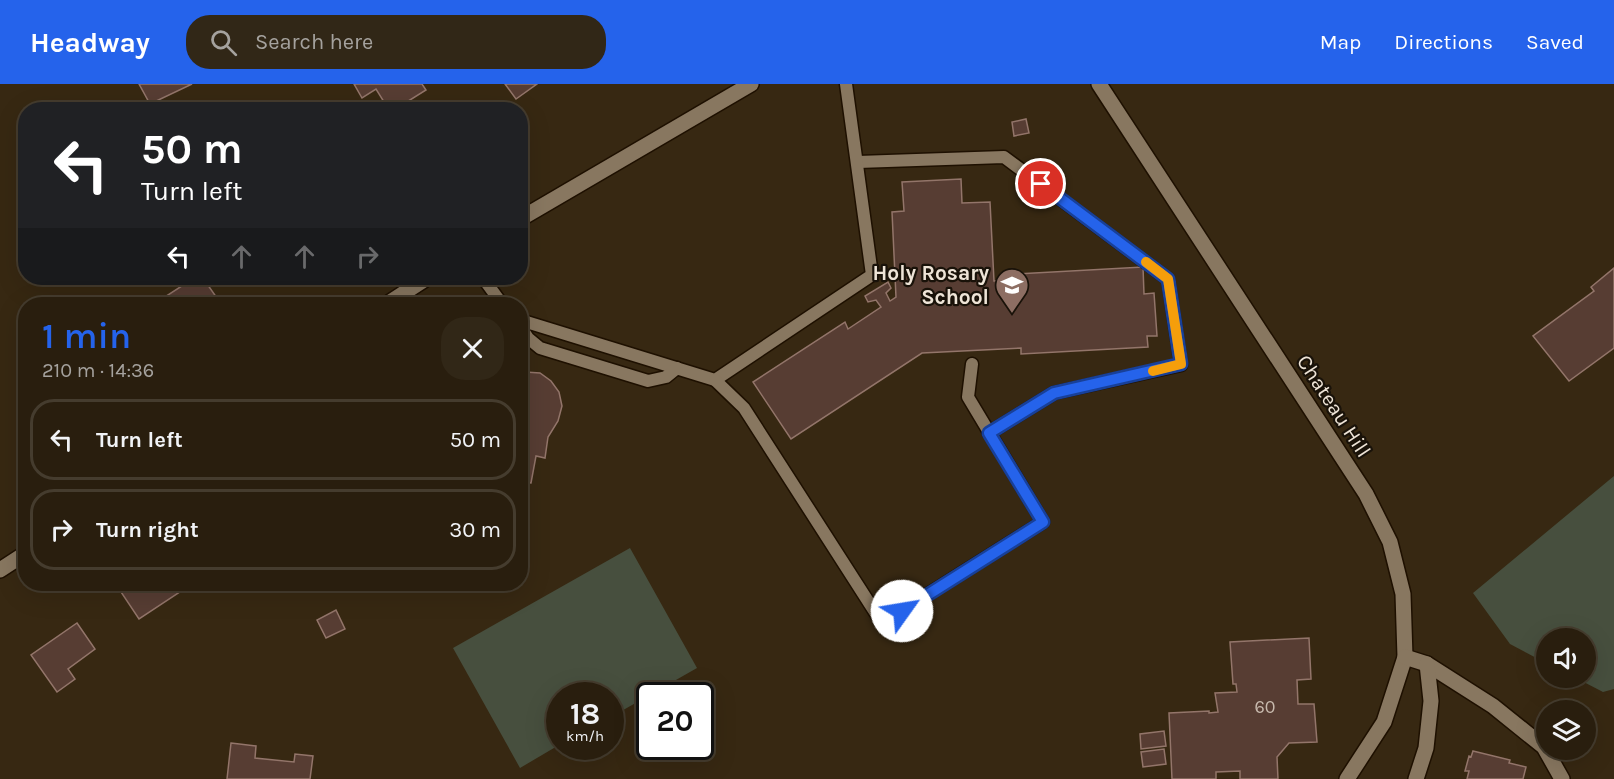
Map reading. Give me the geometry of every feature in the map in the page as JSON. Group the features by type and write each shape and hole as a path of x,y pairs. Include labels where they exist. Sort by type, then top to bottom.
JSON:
{"street":[{"path":"528,214 751,84"},
{"name":"Chateau Hill","path":"1099,84 1366,494 1390,542 1402,594 1405,657 1384,722 1347,779"},
{"path":"398,297 416,285"},
{"path":"0,570 18,558"},
{"path":"1405,657 1427,664 1493,706 1544,747 1562,779"},
{"path":"1416,779 1426,748 1431,701 1427,664"}],"lane":[{"path":"715,380 872,275 846,84"},
{"path":"858,162 1004,157 1168,279 1181,364 1054,393 989,433"},
{"path":"528,322 715,380 744,408 882,623 1043,522 968,398 972,364"},
{"path":"528,338 540,348 648,381 666,377 677,368"}],"green space":[{"path":"1614,476 1614,689 1603,692 1595,688 1596,628 1536,628 1536,658 1510,644 1473,593"},
{"path":"630,548 697,668 672,682 636,682 636,703 624,710 624,682 546,682 546,753 520,768 453,648"}],"building":[{"path":"139,84 192,84 154,102 149,102"},
{"path":"354,84 422,84 426,90 407,102 384,102 376,89 362,98"},
{"path":"505,84 537,84 516,99"},
{"path":"1026,119 1029,133 1014,136 1012,122"},
{"name":"Holy Rosary School","path":"961,179 962,203 990,202 994,281 1017,280 1016,274 1143,267 1144,294 1154,293 1157,336 1147,336 1148,347 1021,354 1021,348 922,353 791,439 753,382 845,322 848,329 881,307 876,300 868,302 865,296 888,282 891,288 886,293 890,301 896,297 892,212 904,211 902,182"},
{"path":"1614,268 1614,348 1569,381 1533,336 1594,291 1591,287"},
{"path":"183,285 208,285 216,297 165,297"},
{"path":"528,372 540,373 551,381 559,392 562,406 558,421 548,437 545,458 536,456 531,483 528,483"},
{"path":"122,591 181,591 139,619 121,592"},
{"path":"336,610 345,629 326,638 317,620"},
{"path":"77,623 95,649 68,669 75,679 57,692 31,655"},
{"path":"1309,638 1311,679 1297,680 1298,704 1314,704 1317,742 1289,743 1277,757 1278,779 1240,779 1240,771 1216,772 1216,779 1172,779 1169,713 1218,712 1215,693 1237,692 1236,684 1233,684 1230,642"},
{"path":"1164,731 1166,746 1141,749 1140,734"},
{"path":"231,743 256,746 255,758 294,762 295,754 313,756 310,779 227,779"},
{"path":"1164,749 1166,764 1143,767 1141,752"},
{"path":"1473,751 1510,760 1509,763 1526,767 1523,779 1467,779 1469,771 1465,771 1469,756 1471,757"}],"slow traffic":[{"path":"1146,262 1168,279 1181,364 1153,371"}],"place":[{"name":"Holy Rosary School","path":"1012,314"}],"route":[{"path":"902,611 1043,522 989,433 1054,393 1181,364 1168,279 1041,184"}]}
